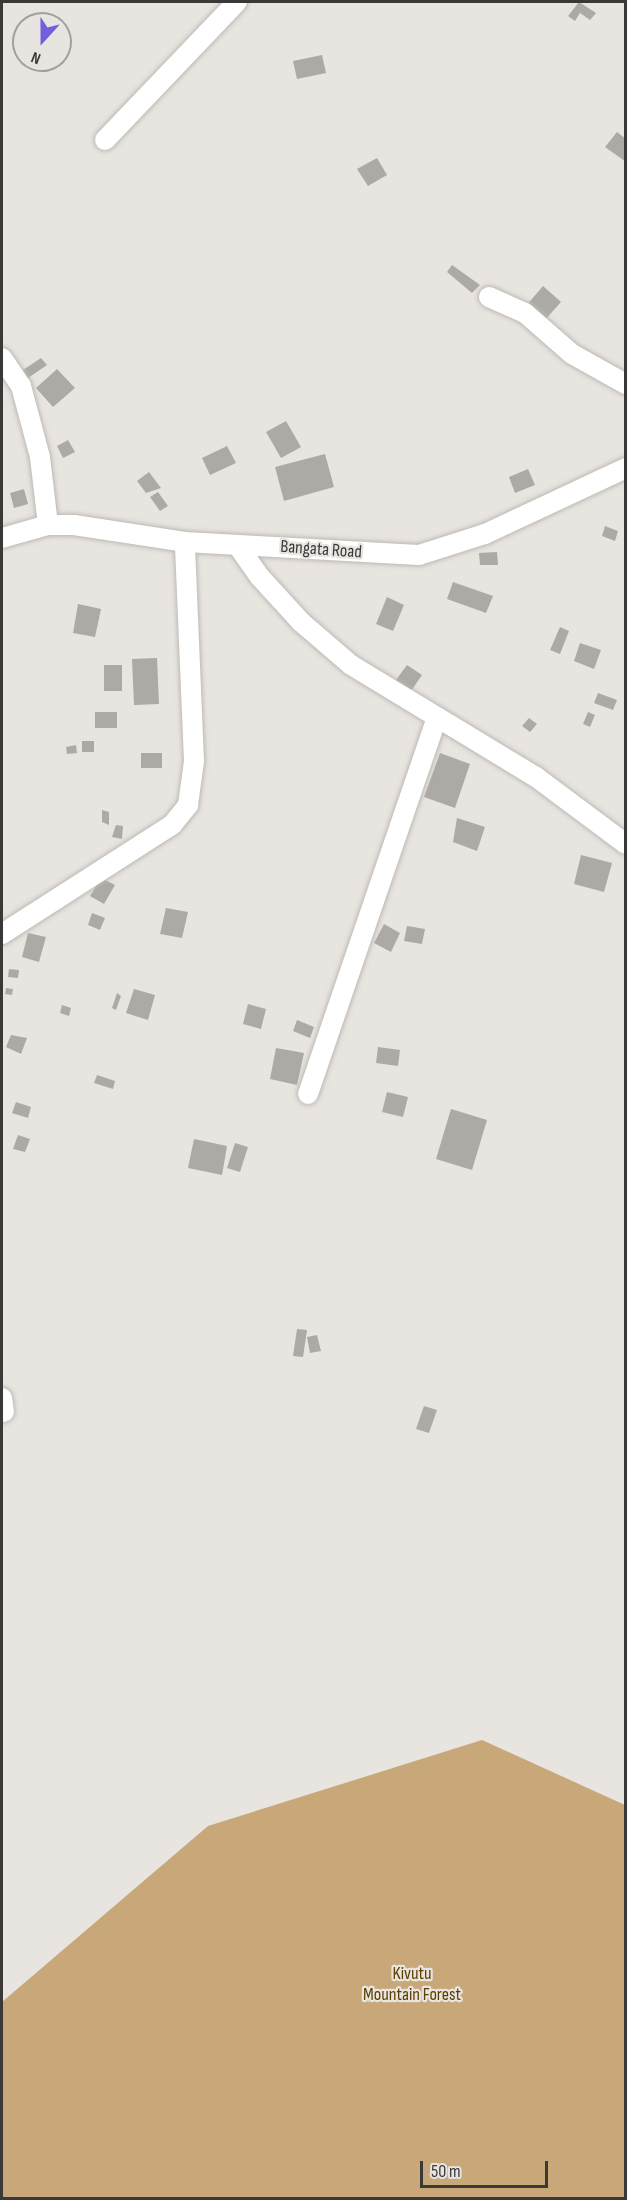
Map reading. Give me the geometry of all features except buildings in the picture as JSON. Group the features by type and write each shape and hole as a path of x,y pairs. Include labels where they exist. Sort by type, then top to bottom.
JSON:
{"street":[{"path":"105,140 237,2"},
{"path":"489,297 520,309 578,358 626,384"},
{"path":"2,358 21,386 40,457 48,525"},
{"name":"Bangata Road","path":"2,538 48,525 185,542 419,555 485,534 626,468"},
{"path":"2,934 172,825 188,805 194,761 185,542"},
{"path":"238,546 259,576 301,622 351,665 536,777 626,844"},
{"path":"308,1094 370,906 437,718"}],"green space":[{"name":"Kivutu Mountain Forest","path":"482,1740 625,1805 625,2198 2,2198 2,2002 208,1826"}]}
